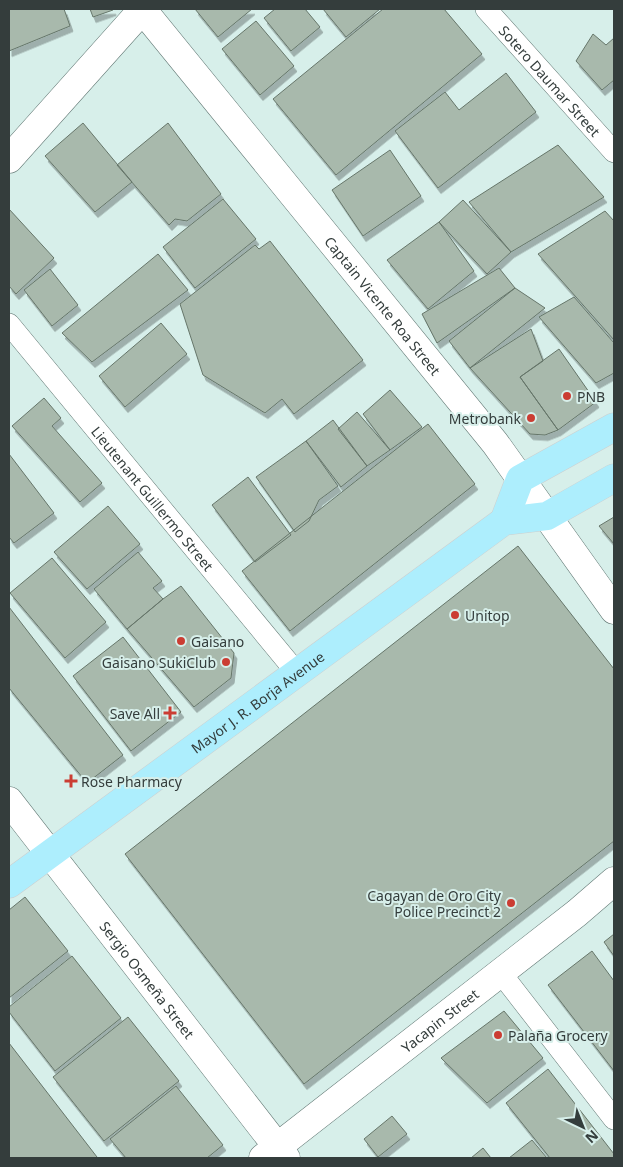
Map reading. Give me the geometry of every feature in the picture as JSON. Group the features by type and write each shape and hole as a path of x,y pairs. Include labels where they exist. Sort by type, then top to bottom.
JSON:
{"main road":[{"path":"614,427 520,479 504,520 547,516 614,478"},
{"name":"Mayor J. R. Borja Avenue","path":"9,884 504,520"}],"street":[{"path":"9,159 142,9"},
{"name":"Captain Vicente Roa Street","path":"142,9 495,443 614,610"},
{"name":"Sotero Daumar Street","path":"486,9 614,152"},
{"name":"Lieutenant Guillermo Street","path":"9,324 297,673"},
{"name":"Sergio Osmeña Street","path":"9,801 275,1155"},
{"name":"Yacapin Street","path":"275,1155 500,972 577,913 614,881"},
{"path":"500,972 614,1120"}],"building":[{"path":"9,9 64,9 70,26 9,51"},
{"path":"90,9 113,9 113,10 93,17"},
{"path":"195,9 252,9 218,37"},
{"path":"275,9 305,9 320,27 291,51 264,18"},
{"path":"323,9 380,9 346,37"},
{"path":"383,9 444,9 482,54 336,175 273,99"},
{"path":"256,21 294,66 260,95 222,49"},
{"path":"593,34 606,45 614,38 614,80 602,90 576,61"},
{"path":"506,73 536,112 438,188 395,131 445,92 459,110"},
{"path":"83,123 132,182 95,212 45,156"},
{"path":"168,123 221,194 187,221 175,219 169,225 117,165"},
{"path":"558,145 604,197 511,252 469,202"},
{"path":"390,150 421,196 363,236 332,190"},
{"path":"223,199 256,239 195,288 163,247"},
{"path":"463,200 511,252 487,274 439,222"},
{"path":"9,209 54,258 16,294 9,286"},
{"path":"605,211 614,221 614,340 538,254"},
{"path":"439,222 474,271 428,309 387,260"},
{"path":"270,241 363,360 294,414 282,399 265,413 203,375 180,304 255,245 259,249"},
{"path":"158,254 188,290 92,362 62,333"},
{"path":"499,268 515,288 437,343 422,314"},
{"path":"50,269 78,305 52,326 24,290"},
{"path":"515,288 545,308 470,368 449,341"},
{"path":"574,297 614,343 614,373 596,383 539,317"},
{"path":"161,323 187,354 125,407 99,376"},
{"path":"531,329 543,361 520,377 558,430 545,435 530,434 470,368"},
{"path":"559,349 596,402 558,430 520,377"},
{"path":"390,390 422,427 390,450 363,414"},
{"path":"44,398 61,418 52,426 102,483 80,502 12,426"},
{"path":"357,412 390,450 367,466 338,429"},
{"path":"333,420 367,466 341,487 306,441"},
{"path":"428,424 475,484 290,631 242,571"},
{"path":"306,441 338,486 319,500 309,521 295,532 256,477"},
{"path":"9,454 54,513 14,543 9,537"},
{"path":"248,477 291,535 255,562 212,505"},
{"path":"108,506 140,544 87,589 54,552"},
{"path":"614,517 614,544 599,526"},
{"path":"518,546 614,669 614,841 304,1084 125,854"},
{"path":"138,552 162,581 153,588 163,599 127,629 94,589"},
{"path":"52,558 106,622 65,658 10,593"},
{"name":"Gaisano","path":"181,586 234,653 231,678 194,707 127,629"},
{"path":"9,607 123,755 87,783 9,688"},
{"path":"123,637 181,712 131,751 73,676"},
{"path":"25,897 68,951 9,998 9,910"},
{"path":"614,934 614,956 604,942"},
{"path":"592,951 614,981 614,1071 548,985"},
{"path":"72,956 121,1018 55,1071 9,1012 9,1007"},
{"name":"Palaña Grocery","path":"504,1011 543,1058 487,1103 441,1058"},
{"path":"128,1017 179,1081 104,1141 53,1077"},
{"path":"9,1043 97,1157 9,1158"},
{"path":"548,1069 614,1154 614,1158 550,1158 506,1103"},
{"path":"176,1086 223,1145 207,1158 126,1158 110,1139"},
{"path":"392,1116 407,1134 378,1157 364,1139"},
{"path":"532,1140 547,1158 509,1158"},
{"path":"483,1148 491,1158 471,1158"}],"place":[{"name":"PNB","path":"567,396"},
{"name":"Metrobank","path":"531,418"},
{"name":"Unitop","path":"455,615"},
{"name":"Gaisano","path":"181,641"},
{"name":"Gaisano SukiClub","path":"226,662"},
{"name":"Save All","path":"170,713"},
{"name":"Rose Pharmacy","path":"71,781"},
{"name":"Cagayan de Oro City Police Precinct 2","path":"511,903"},
{"name":"Palaña Grocery","path":"498,1035"}]}
